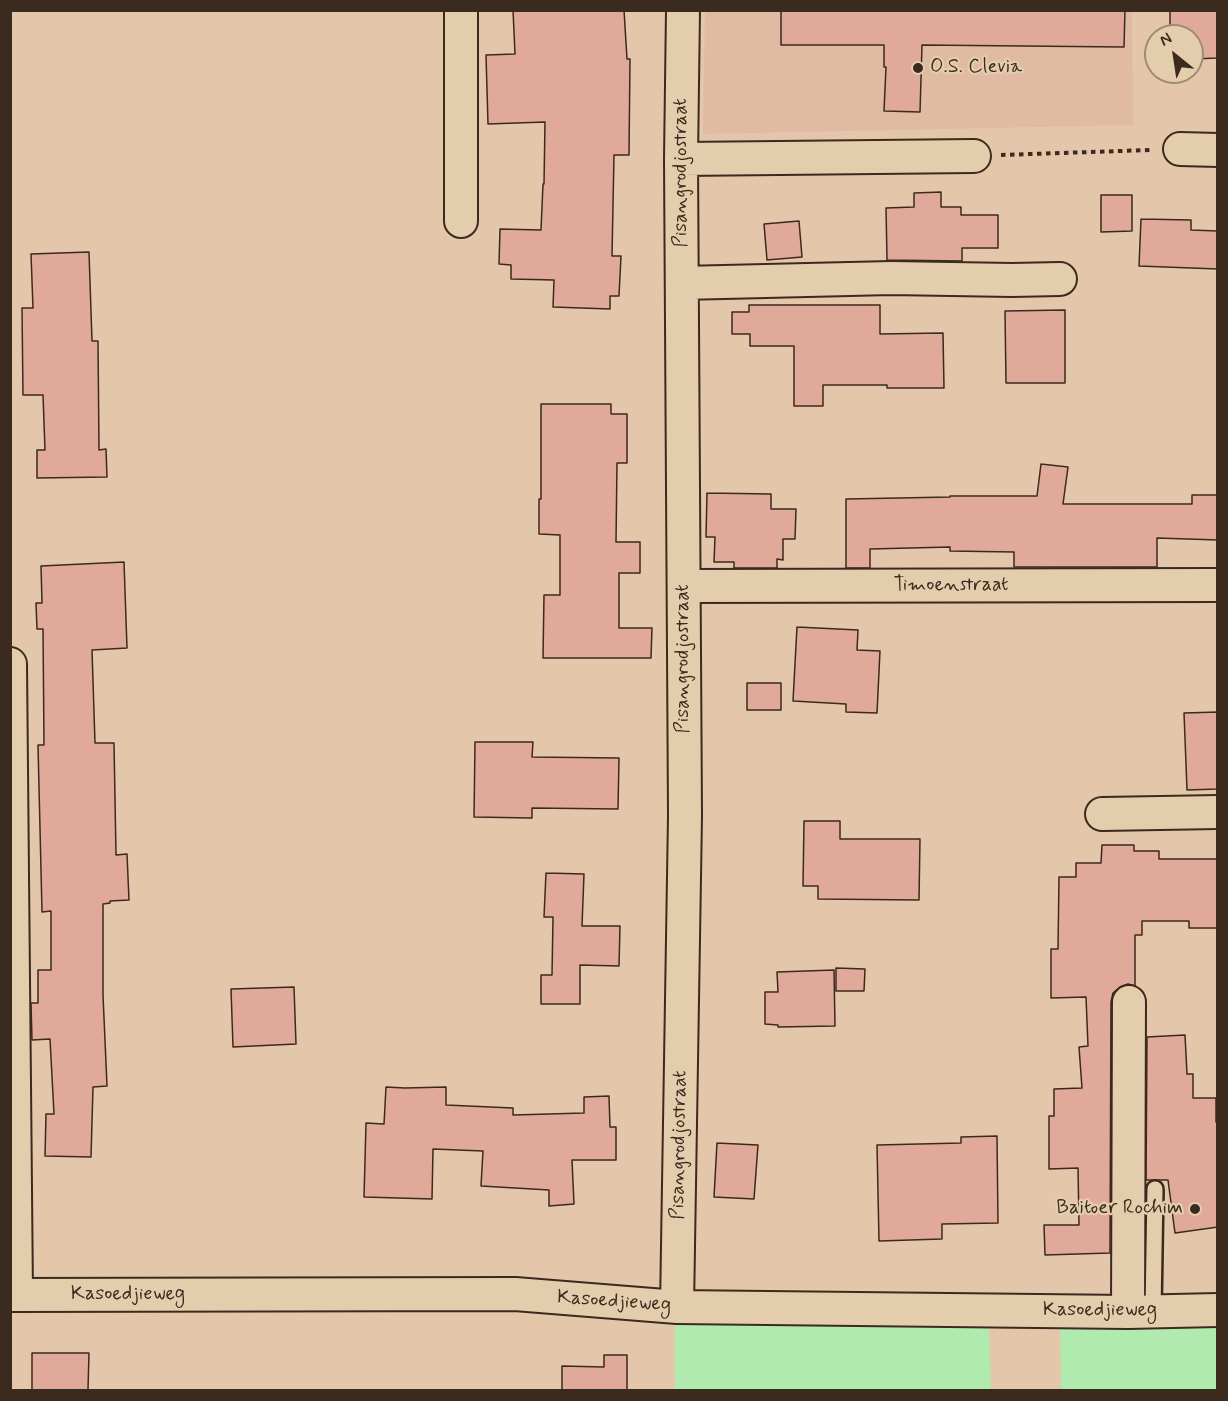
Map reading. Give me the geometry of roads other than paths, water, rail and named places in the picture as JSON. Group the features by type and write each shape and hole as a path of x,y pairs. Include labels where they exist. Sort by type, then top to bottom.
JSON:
{"street":[{"path":"461,10 461,221"},
{"name":"Pisangrodjostraat","path":"677,1307 686,816 681,159 683,10"},
{"path":"1180,149 1218,150"},
{"path":"681,159 974,156"},
{"path":"682,282 1060,279"},
{"name":"Timoenstraat","path":"684,586 1218,585"},
{"path":"10,664 13,1295"},
{"path":"1102,814 1218,812"},
{"path":"1129,1002 1141,1311"},
{"name":"Kasoedjieweg","path":"13,1295 515,1294 677,1307 1218,1310"}],"lane":[{"path":"1141,1311 1155,1189"}],"place":[{"name":"O.S. Clevia","path":"918,68"},
{"name":"Baitoer Rochim","path":"1195,1209"}]}
